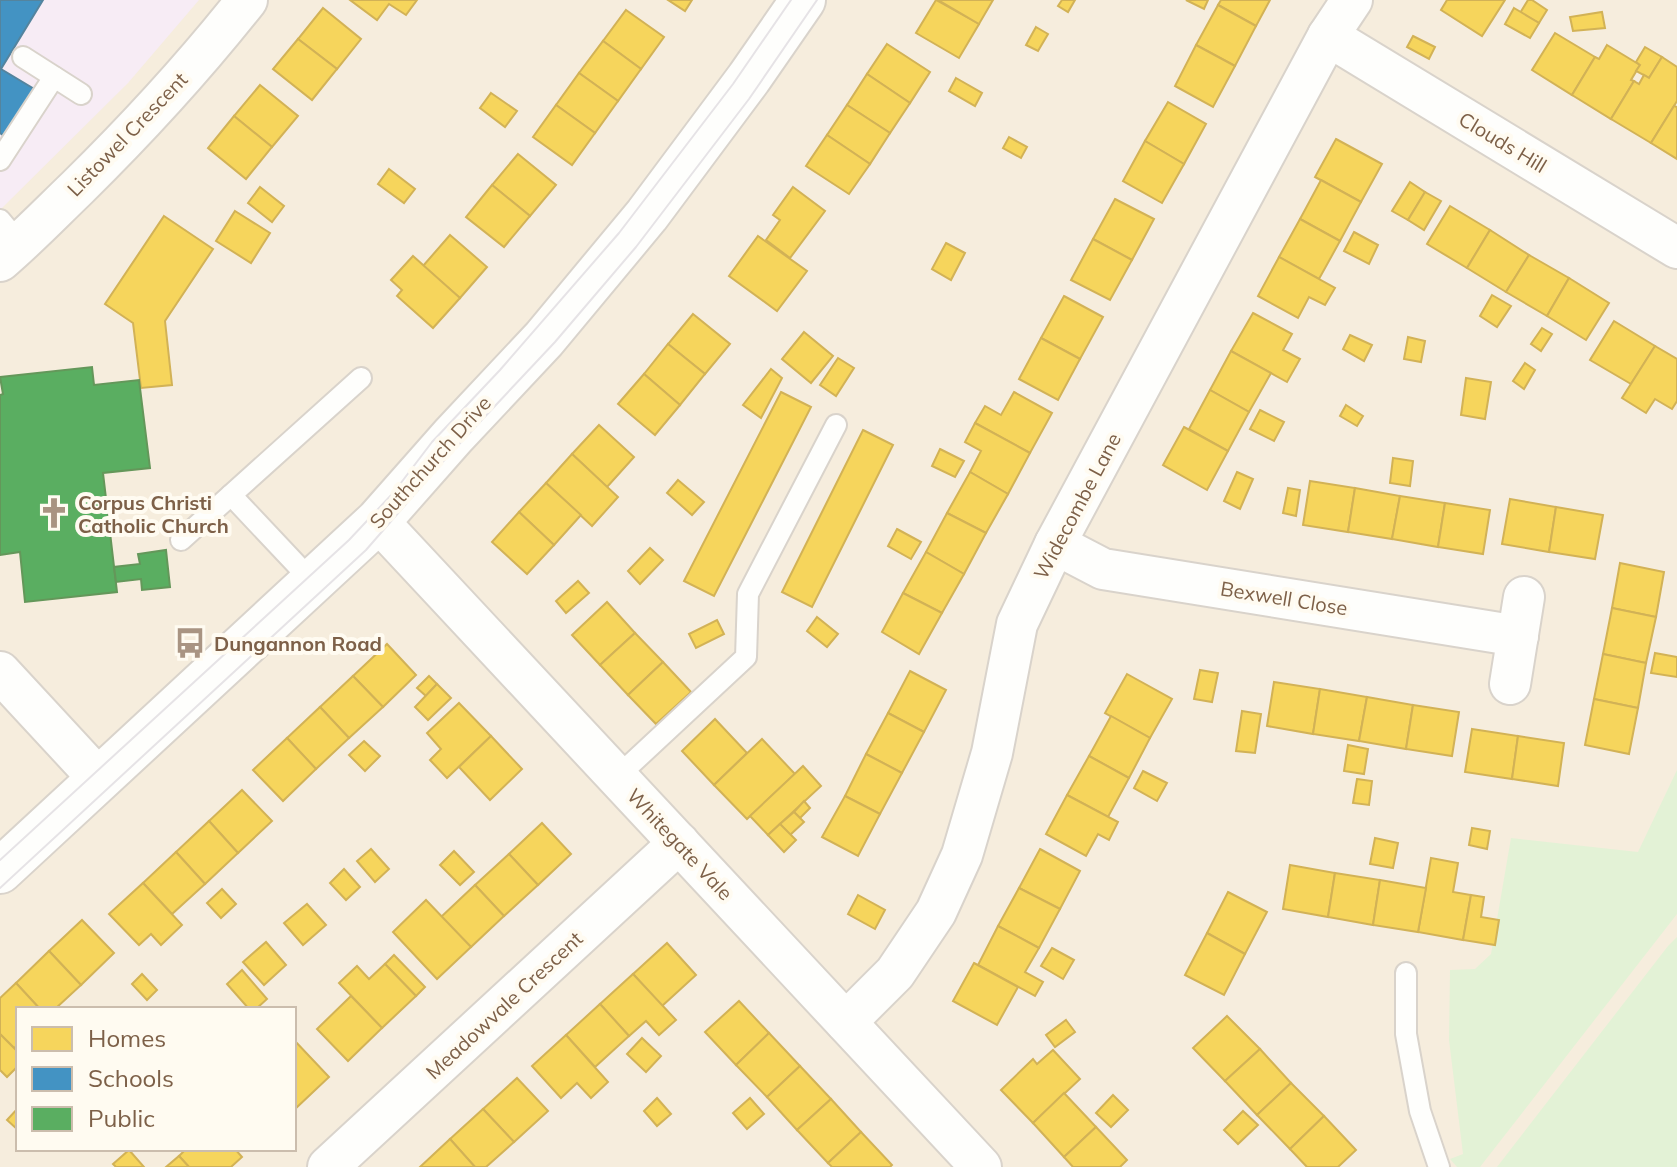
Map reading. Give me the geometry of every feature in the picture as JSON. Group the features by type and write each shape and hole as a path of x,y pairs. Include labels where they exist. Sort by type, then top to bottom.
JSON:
{"street":[{"name":"Listowel Crescent","path":"7,242 151,113 247,0"},
{"name":"Southchurch Drive","path":"0,871 378,521 544,339 647,215 803,0"},
{"name":"Widecombe Lane","path":"846,1022 895,973 936,912 962,855 992,753 1017,624 1055,544 1328,36 1352,0"},
{"name":"Clouds Hill","path":"1328,36 1677,248"},
{"name":"Whitegate Vale","path":"378,521 981,1167"},
{"name":"Bexwell Close","path":"1055,544 1103,569 1518,636"},
{"path":"1510,684 1524,597"},
{"path":"0,672 99,779"},
{"name":"Meadowvale Crescent","path":"328,1167 679,843"}],"lane":[{"path":"23,57 81,94"},
{"path":"0,160 54,77"},
{"path":"181,540 361,378"},
{"path":"617,777 746,657 748,594 836,425"},
{"path":"231,495 312,581"},
{"path":"1406,973 1406,1034 1420,1111 1439,1167"}],"shaded area":[{"path":"0,0 1677,0 1677,1167 0,1167"},
{"path":"0,0 199,0 128,83 0,210"}],"green space":[{"path":"1677,770 1677,914 1480,1167 1457,1167 1450,1159 1463,1154 1449,1040 1450,970 1475,969 1491,954 1511,838 1638,852"},
{"path":"1677,937 1677,1167 1497,1167 1668,946"}],"building: Homes":[{"path":"350,0 417,0 406,15 389,4 377,20"},
{"path":"668,0 692,0 685,11"},
{"path":"936,0 979,24 959,58 916,33"},
{"path":"938,0 993,0 979,24"},
{"path":"1062,0 1075,0 1068,12 1058,6"},
{"path":"1186,0 1208,0 1204,9"},
{"path":"1221,0 1270,0 1256,26 1218,5"},
{"path":"1447,0 1505,0 1482,36 1441,10"},
{"path":"1528,0 1547,10 1539,23 1520,13"},
{"path":"1218,5 1256,26 1235,66 1196,45"},
{"path":"323,8 361,39 337,69 298,39"},
{"path":"1514,8 1539,23 1530,38 1505,24"},
{"path":"626,10 664,37 641,69 603,41"},
{"path":"1602,12 1605,28 1573,31 1570,17"},
{"path":"1036,27 1048,34 1038,51 1026,45"},
{"path":"1555,33 1595,57 1572,95 1532,70"},
{"path":"1413,36 1435,47 1429,59 1407,47"},
{"path":"298,39 337,69 312,100 273,69"},
{"path":"603,41 641,69 618,101 579,73"},
{"path":"887,44 930,72 910,103 867,74"},
{"path":"1196,45 1235,66 1213,107 1175,86"},
{"path":"1607,45 1640,65 1611,119 1572,95 1595,57 1599,59"},
{"path":"1645,47 1662,57 1649,78 1636,71 1640,65 1636,62"},
{"path":"1662,57 1677,67 1677,101 1651,143 1611,119 1634,81 1639,84 1644,75 1649,78"},
{"path":"579,73 618,101 595,133 556,105"},
{"path":"867,74 910,103 890,133 847,105"},
{"path":"956,78 982,93 975,106 949,91"},
{"path":"260,85 298,116 272,147 234,116"},
{"path":"491,93 517,111 505,127 480,108"},
{"path":"1168,102 1206,124 1184,164 1145,141"},
{"path":"556,105 595,133 572,165 533,137"},
{"path":"847,105 890,133 870,164 827,135"},
{"path":"1674,106 1677,107 1677,159 1651,143"},
{"path":"234,116 272,147 246,179 208,148"},
{"path":"827,135 870,164 849,194 806,166"},
{"path":"1009,137 1027,147 1021,158 1003,148"},
{"path":"1336,139 1382,164 1361,202 1315,177"},
{"path":"1145,141 1184,164 1162,203 1123,181"},
{"path":"518,154 556,185 530,216 492,185"},
{"path":"389,169 415,189 404,203 378,184"},
{"path":"1321,180 1361,202 1340,241 1300,219"},
{"path":"1410,182 1425,192 1408,220 1392,211"},
{"path":"492,185 530,216 504,247 466,217"},
{"path":"260,187 284,206 272,222 248,203"},
{"path":"793,187 825,211 790,258 766,240 780,220 773,215"},
{"path":"1425,192 1441,201 1424,230 1408,220"},
{"path":"1115,199 1154,219 1132,260 1093,239"},
{"path":"1450,206 1490,230 1467,268 1427,244"},
{"path":"235,211 270,233 251,263 216,241"},
{"path":"164,216 213,249 165,321 172,385 141,388 133,323 105,304"},
{"path":"1300,219 1340,241 1319,279 1279,257"},
{"path":"1490,230 1529,255 1506,292 1467,268"},
{"path":"1354,232 1378,245 1369,264 1344,251"},
{"path":"450,235 487,267 460,298 423,266"},
{"path":"758,236 807,271 777,311 729,276"},
{"path":"1093,239 1132,260 1110,300 1071,280"},
{"path":"946,243 965,253 951,280 932,269"},
{"path":"1529,255 1569,278 1547,316 1506,292"},
{"path":"413,256 460,298 433,328 397,296 402,290 391,280"},
{"path":"1279,257 1335,288 1325,305 1309,297 1298,318 1258,296"},
{"path":"1569,278 1609,303 1586,340 1547,316"},
{"path":"1492,295 1511,306 1497,327 1480,316"},
{"path":"1064,296 1103,317 1080,359 1041,338"},
{"path":"1253,313 1292,334 1283,350 1300,359 1287,382 1231,351"},
{"path":"693,314 730,344 705,374 668,344"},
{"path":"1614,321 1655,346 1631,384 1590,360"},
{"path":"1542,328 1552,334 1541,351 1531,344"},
{"path":"804,332 833,356 811,383 782,359"},
{"path":"1350,335 1372,345 1364,361 1343,349"},
{"path":"1408,337 1425,341 1421,362 1404,359"},
{"path":"1041,338 1080,359 1058,400 1019,379"},
{"path":"668,344 705,374 680,405 644,374"},
{"path":"1655,346 1677,359 1677,401 1672,409 1655,399 1646,413 1622,398"},
{"path":"1231,351 1271,373 1249,412 1210,390"},
{"path":"838,358 854,368 836,396 820,385"},
{"path":"1525,363 1535,370 1524,389 1513,381"},
{"path":"771,369 782,378 761,418 743,405"},
{"path":"644,374 680,405 655,435 618,404"},
{"path":"1466,378 1491,382 1485,419 1461,415"},
{"path":"1210,390 1249,412 1228,451 1189,429"},
{"path":"781,392 811,407 714,596 684,581"},
{"path":"1014,392 1052,413 1030,453 975,423 985,406 1001,415"},
{"path":"1346,405 1363,416 1357,426 1340,416"},
{"path":"1260,410 1284,422 1274,441 1250,429"},
{"path":"975,423 1030,453 1008,494 970,472 981,451 965,442"},
{"path":"599,425 634,457 607,487 572,454"},
{"path":"1184,427 1228,451 1207,490 1163,465"},
{"path":"863,430 893,445 812,607 782,592"},
{"path":"940,449 964,461 955,477 932,466"},
{"path":"572,454 618,497 592,526 546,483"},
{"path":"1393,458 1413,461 1410,486 1390,483"},
{"path":"970,472 1008,494 986,533 947,513"},
{"path":"1237,472 1253,479 1240,509 1224,501"},
{"path":"678,480 704,502 692,515 667,493"},
{"path":"1310,481 1355,488 1348,532 1303,525"},
{"path":"546,483 581,515 554,545 519,512"},
{"path":"1288,488 1300,490 1296,516 1283,513"},
{"path":"1355,488 1400,496 1392,539 1348,532"},
{"path":"1400,496 1445,503 1438,547 1392,539"},
{"path":"1510,499 1556,507 1549,552 1502,544"},
{"path":"1445,503 1490,510 1483,554 1438,547"},
{"path":"1556,507 1603,515 1595,559 1549,552"},
{"path":"519,512 554,545 527,574 492,542"},
{"path":"947,513 986,533 964,574 926,552"},
{"path":"897,529 921,542 911,559 888,546"},
{"path":"650,548 663,560 640,584 628,571"},
{"path":"926,552 964,574 942,613 903,593"},
{"path":"1620,563 1664,572 1656,617 1612,608"},
{"path":"578,581 589,593 566,613 556,601"},
{"path":"903,593 942,613 919,654 882,632"},
{"path":"607,602 635,633 600,665 572,635"},
{"path":"1612,608 1656,617 1646,663 1603,654"},
{"path":"817,617 838,634 827,647 807,631"},
{"path":"717,620 724,634 696,648 689,634"},
{"path":"635,633 663,662 628,695 600,665"},
{"path":"387,644 416,675 383,707 353,676"},
{"path":"1655,653 1677,657 1677,677 1651,673"},
{"path":"1603,654 1646,663 1638,708 1594,699"},
{"path":"663,662 691,692 656,724 628,695"},
{"path":"1200,670 1218,673 1212,702 1194,699"},
{"path":"910,671 946,690 924,732 888,713"},
{"path":"1127,674 1172,699 1150,738 1105,713"},
{"path":"353,676 383,707 349,738 320,707"},
{"path":"429,676 437,684 426,696 417,688"},
{"path":"1274,682 1320,689 1313,734 1267,726"},
{"path":"437,684 451,698 428,720 415,707"},
{"path":"1320,689 1367,697 1359,741 1313,734"},
{"path":"1367,697 1413,705 1406,749 1359,741"},
{"path":"1594,699 1638,708 1629,754 1585,745"},
{"path":"459,703 491,736 447,778 430,760 441,749 427,733"},
{"path":"1413,705 1459,712 1452,756 1406,749"},
{"path":"320,707 349,738 316,769 287,738"},
{"path":"1242,711 1261,714 1255,753 1236,751"},
{"path":"888,713 924,732 902,773 866,754"},
{"path":"1111,716 1150,738 1129,778 1089,756"},
{"path":"715,719 747,753 714,785 682,751"},
{"path":"1472,729 1518,736 1512,779 1465,772"},
{"path":"491,736 522,769 490,800 459,767"},
{"path":"1518,736 1564,743 1558,786 1512,779"},
{"path":"287,738 316,769 283,801 253,770"},
{"path":"762,739 795,774 747,819 714,785"},
{"path":"364,741 380,756 365,771 349,755"},
{"path":"1348,745 1368,749 1364,774 1344,771"},
{"path":"866,754 902,773 880,814 845,796"},
{"path":"1089,756 1129,778 1108,817 1067,795"},
{"path":"803,766 821,786 768,835 750,816"},
{"path":"1143,771 1167,783 1157,801 1134,788"},
{"path":"1357,779 1372,781 1369,805 1353,803"},
{"path":"242,790 272,821 238,853 209,821"},
{"path":"1067,795 1118,822 1109,840 1098,834 1086,856 1046,834"},
{"path":"845,796 880,814 858,856 822,837"},
{"path":"804,801 810,808 800,818 794,812"},
{"path":"794,812 804,822 790,835 780,824"},
{"path":"209,821 238,853 205,884 176,852"},
{"path":"542,823 571,854 538,885 509,854"},
{"path":"780,824 796,840 784,852 768,835"},
{"path":"1472,828 1490,831 1487,849 1469,845"},
{"path":"1375,838 1398,843 1393,868 1370,864"},
{"path":"371,849 389,869 375,882 357,861"},
{"path":"1040,849 1080,871 1060,909 1019,888"},
{"path":"454,851 474,872 460,885 440,865"},
{"path":"176,852 205,884 172,914 143,883"},
{"path":"509,854 538,885 504,916 475,885"},
{"path":"1431,858 1458,863 1453,892 1471,895 1463,940 1418,932"},
{"path":"1290,865 1335,873 1328,917 1283,909"},
{"path":"344,869 360,887 346,900 330,883"},
{"path":"1335,873 1380,880 1373,925 1328,917"},
{"path":"1380,880 1426,888 1418,932 1373,925"},
{"path":"143,883 182,925 161,945 151,934 139,945 109,914"},
{"path":"475,885 504,916 471,947 441,917"},
{"path":"1019,888 1060,909 1039,948 998,926"},
{"path":"222,889 236,904 221,918 207,903"},
{"path":"1228,892 1267,912 1245,954 1207,933"},
{"path":"858,895 885,910 875,929 848,914"},
{"path":"1471,895 1484,897 1481,917 1499,920 1495,945 1463,940"},
{"path":"426,900 471,947 437,979 393,932"},
{"path":"307,904 326,925 303,945 284,923"},
{"path":"82,920 114,953 81,985 49,951"},
{"path":"998,926 1039,948 1025,972 1043,982 1035,996 978,965"},
{"path":"1207,933 1245,954 1224,995 1185,975"},
{"path":"266,942 286,965 264,985 243,962"},
{"path":"667,943 696,975 662,1006 633,974"},
{"path":"1052,948 1074,960 1063,979 1041,966"},
{"path":"49,951 81,985 57,1007 38,1007 16,983"},
{"path":"394,955 425,987 416,996 385,964"},
{"path":"974,963 1018,987 997,1025 953,1001"},
{"path":"385,964 416,996 382,1028 339,983 357,966 369,979"},
{"path":"242,970 267,999 258,1007 247,1007 227,984"},
{"path":"142,974 157,990 147,1000 132,984"},
{"path":"633,974 676,1020 659,1035 646,1021 629,1036 600,1004"},
{"path":"16,983 38,1007 16,1007 14,1048 0,1034 0,998"},
{"path":"351,996 382,1028 348,1061 317,1029"},
{"path":"739,1001 769,1033 736,1065 705,1032"},
{"path":"600,1004 629,1036 595,1067 566,1035"},
{"path":"1227,1016 1260,1049 1225,1081 1193,1048"},
{"path":"1066,1020 1075,1032 1055,1047 1046,1035"},
{"path":"769,1033 800,1066 767,1097 736,1065"},
{"path":"0,1034 16,1050 16,1068 7,1077 0,1070"},
{"path":"566,1035 608,1082 591,1098 577,1083 561,1098 532,1066"},
{"path":"642,1038 661,1056 646,1072 627,1054"},
{"path":"296,1042 329,1077 296,1108"},
{"path":"1260,1049 1291,1083 1257,1115 1225,1081"},
{"path":"1053,1050 1080,1079 1033,1123 1001,1090 1033,1059 1037,1064"},
{"path":"800,1066 831,1099 797,1130 767,1097"},
{"path":"517,1078 548,1111 514,1142 483,1109"},
{"path":"1291,1083 1324,1116 1290,1149 1257,1115"},
{"path":"1064,1093 1096,1127 1064,1157 1033,1123"},
{"path":"1113,1095 1128,1110 1111,1127 1096,1113"},
{"path":"657,1098 671,1114 657,1126 644,1111"},
{"path":"750,1098 764,1114 747,1129 733,1113"},
{"path":"831,1099 861,1132 828,1163 797,1130"},
{"path":"483,1109 514,1142 486,1167 475,1167 450,1139"},
{"path":"16,1110 16,1128 7,1120"},
{"path":"1243,1111 1258,1125 1238,1144 1224,1130"},
{"path":"1324,1116 1356,1150 1338,1167 1307,1167 1290,1149"},
{"path":"1096,1127 1127,1160 1120,1167 1073,1167 1064,1157"},
{"path":"861,1132 892,1165 832,1167 828,1163"},
{"path":"450,1139 475,1167 420,1167"},
{"path":"130,1151 144,1167 116,1167 113,1164"},
{"path":"184,1151 237,1151 242,1157 231,1167 189,1167 179,1156"},
{"path":"179,1156 189,1167 166,1167"}],"building: Schools":[{"path":"0,0 43,0 1,69 36,90 7,138 0,133"}],"building: Public":[{"name":"Corpus Christi Catholic Church","path":"92,367 94,385 139,380 150,468 103,473 117,592 25,602 20,552 0,555 0,395 3,394 0,377"},
{"path":"166,550 170,587 142,590 141,579 116,582 114,567 140,564 138,554"}],"tram line":[{"path":"0,860 349,540 394,492 432,442 500,370 619,233 733,84 791,0"},
{"path":"0,888 366,550 447,457 555,342 636,247 749,99 817,0"}],"place":[{"name":"Corpus Christi Catholic Church","path":"54,513"},
{"name":"Dungannon Road","path":"190,643"}]}
